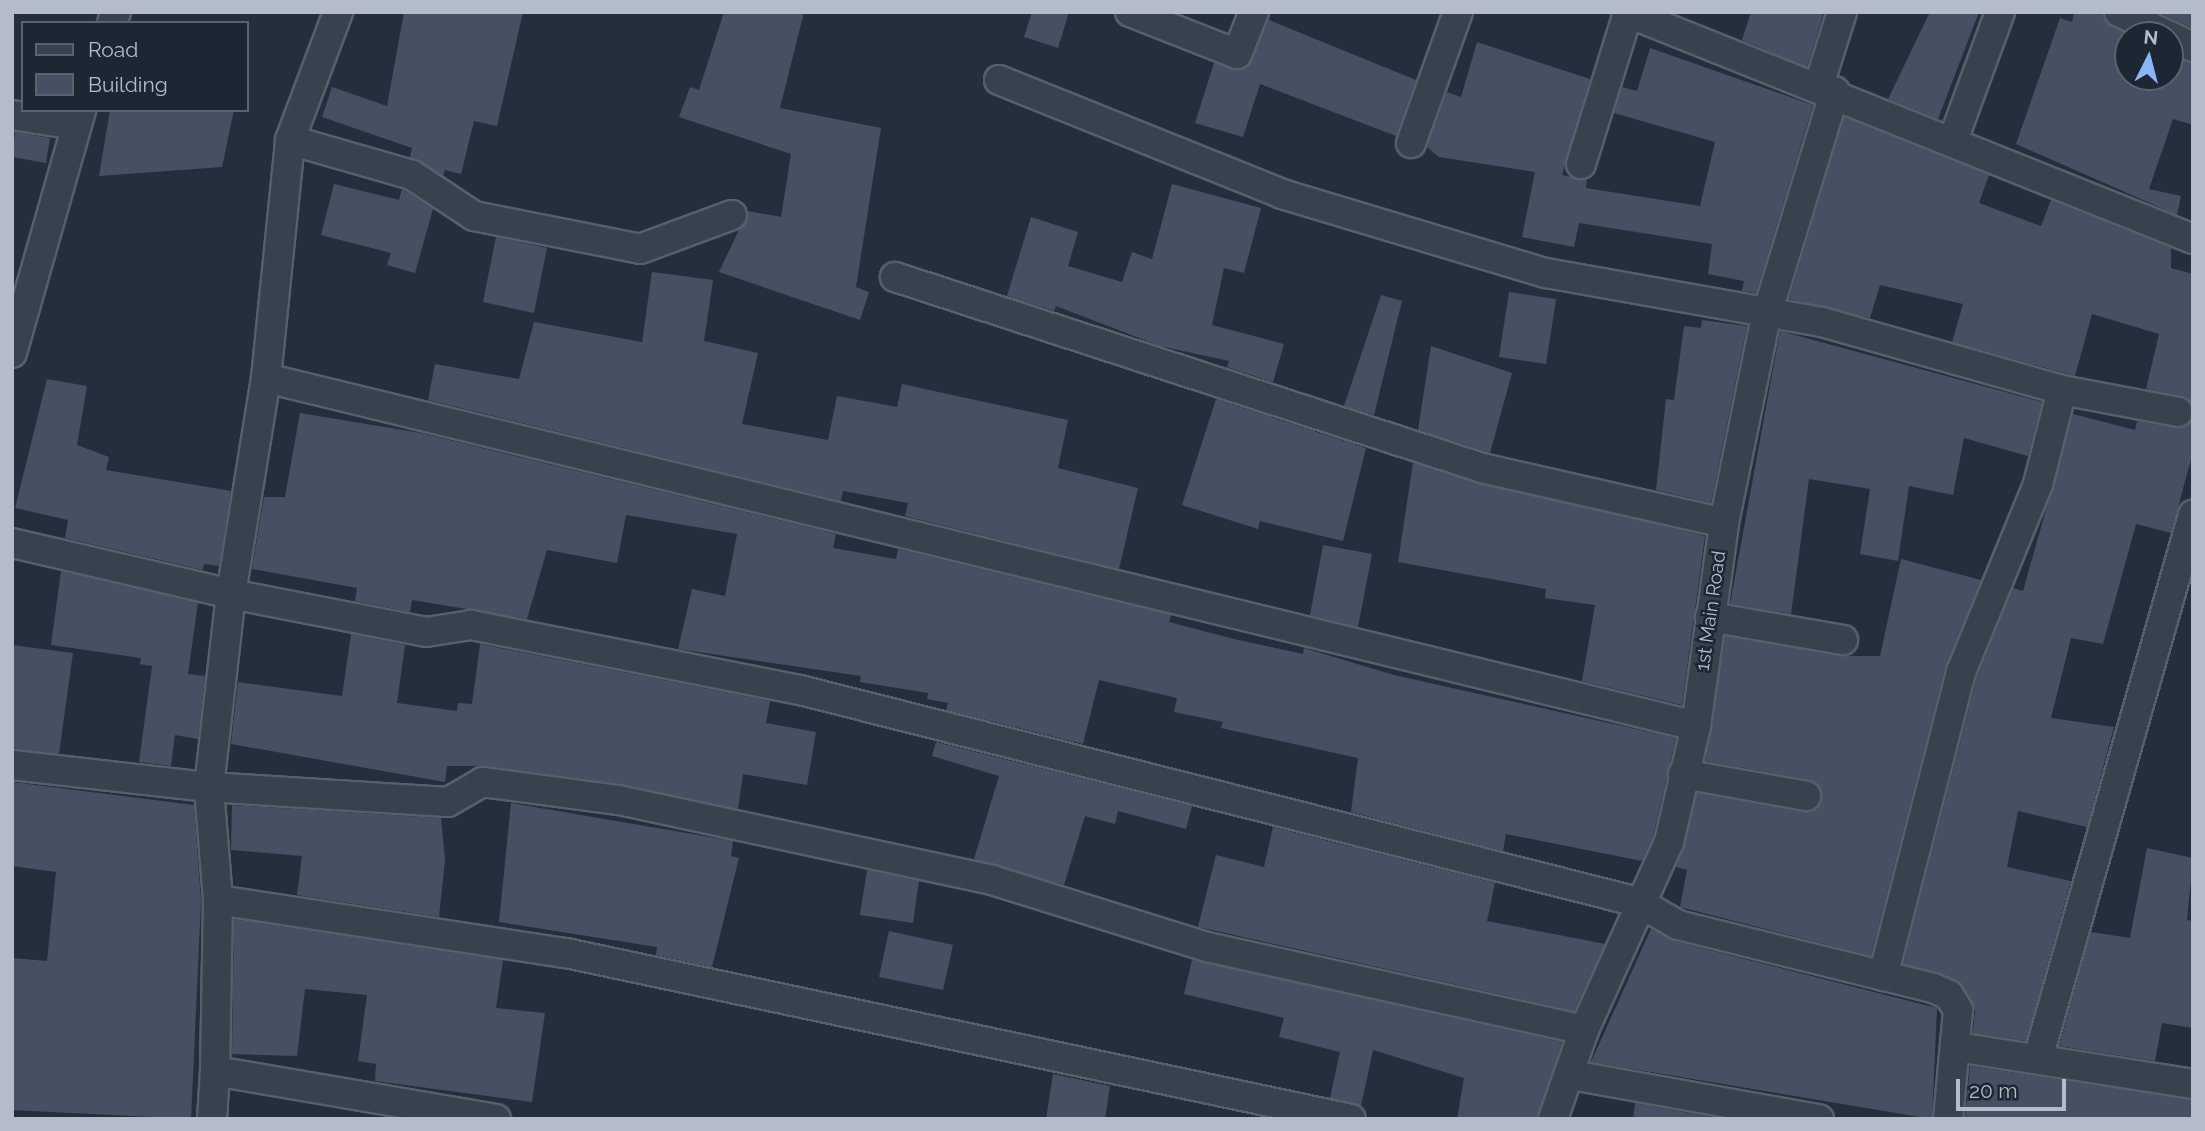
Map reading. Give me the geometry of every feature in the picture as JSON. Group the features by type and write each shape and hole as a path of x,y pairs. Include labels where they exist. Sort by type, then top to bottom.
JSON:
{"street":[{"path":"212,1119 218,900 209,787 232,594 266,377 290,140 338,12"},
{"path":"1129,12 1237,54 1254,12"},
{"path":"1411,143 1458,12"},
{"name":"1st Main Road","path":"1553,1119 1571,1075 1584,1030 1638,902 1669,842 1696,726 1724,523 1766,317 1827,88 1842,12"},
{"path":"1952,140 2000,12"},
{"path":"2119,12 2142,21"},
{"path":"1581,164 1627,13 1827,88 2193,239"},
{"path":"999,80 1282,194 1546,273 1766,317 1822,323 2062,390 2178,412"},
{"path":"12,114 78,118 12,353"},
{"path":"290,140 412,175 474,216 640,250 732,215"},
{"path":"895,277 1482,468 1724,523"},
{"path":"266,377 1696,726"},
{"path":"1883,976 1961,672 2038,484 2062,390"},
{"path":"2038,1058 2193,516"},
{"path":"12,543 232,594 426,632 471,625 800,690 1638,902 1678,925 1949,995 1958,1010 1957,1047 1948,1119"},
{"path":"1710,617 1843,639"},
{"path":"12,765 209,787 448,802 482,782 619,800 992,880 1208,947 1584,1030"},
{"path":"1683,774 1806,796"},
{"path":"218,900 566,953 1351,1119"},
{"path":"1957,1047 2193,1084"},
{"path":"215,1071 496,1119"},
{"path":"1571,1075 1819,1119"}],"building":[{"path":"404,12 523,12 497,126 474,121 461,174 445,170 443,176 410,157 412,148 322,117 332,87 387,106"},
{"path":"724,12 804,12 780,108 881,128 856,287 869,292 860,320 719,272 748,211 781,217 791,154 679,117 690,87 699,90"},
{"path":"1032,12 1069,12 1058,48 1024,37"},
{"path":"1751,12 1824,12 1807,67 1742,40"},
{"path":"1930,12 1979,12 1938,119 1888,99"},
{"path":"2074,12 2103,12 2106,22 2114,27 2114,91 2184,91 2184,59 2193,63 2193,125 2173,119 2149,189 2181,196 2177,215 2016,144 2060,18 2072,22"},
{"path":"2158,12 2193,12 2193,28 2184,24 2184,21"},
{"path":"1269,20 1416,80 1396,136 1260,84 1243,137 1195,123 1214,63 1248,67"},
{"path":"1477,42 1590,79 1562,175 1587,180 1586,188 1700,206 1715,142 1614,113 1622,87 1637,91 1650,48 1813,105 1756,293 1742,291 1744,281 1708,274 1712,244 1579,223 1574,247 1522,237 1535,172 1439,157 1427,147 1447,92 1461,97"},
{"path":"110,112 234,112 222,167 99,176"},
{"path":"1844,117 1989,175 1979,203 2041,226 2051,200 2171,248 2171,268 2193,274 2193,405 2181,396 2146,389 2159,334 2092,314 2075,376 1952,342 1963,304 1880,285 1870,318 1789,299"},
{"path":"15,132 50,138 46,163 12,157"},
{"path":"334,184 399,200 402,189 433,209 415,273 387,265 391,253 321,235"},
{"path":"1172,184 1261,208 1244,273 1224,268 1212,325 1284,344 1273,382 1227,367 1229,361 1160,346 1056,306 1054,311 1007,296 1031,217 1078,232 1068,266 1122,282 1132,252 1152,259"},
{"path":"496,237 547,248 534,313 483,302"},
{"path":"652,272 713,280 704,341 758,353 742,424 828,440 837,396 897,407 902,384 1068,420 1058,468 1138,488 1119,569 905,516 908,503 843,491 841,501 428,400 435,364 519,379 534,322 642,342"},
{"path":"1509,292 1556,299 1546,364 1499,357"},
{"path":"1381,295 1402,301 1374,415 1344,406"},
{"path":"1702,320 1747,326 1711,503 1656,490 1666,399 1674,400 1684,326 1701,328"},
{"path":"1780,331 2042,402 2028,456 1964,438 1953,495 1909,486 1898,561 1860,554 1870,489 1809,479 1791,614 1730,604"},
{"path":"1431,346 1512,373 1490,453 1418,430"},
{"path":"47,379 87,386 77,445 109,457 106,470 231,491 219,566 204,564 203,570 65,538 68,520 15,508"},
{"path":"1216,399 1366,448 1343,541 1260,521 1258,529 1182,505"},
{"path":"300,413 421,433 836,534 833,548 896,559 898,549 1171,615 1169,622 1234,639 1303,654 1304,648 1394,675 1676,738 1653,837 1642,861 1506,834 1503,851 1351,812 1358,758 1221,728 1223,722 1174,712 1177,698 1099,680 1083,744 946,710 948,703 927,699 928,693 860,682 861,676 678,649 692,589 725,596 737,534 626,515 617,563 547,550 527,619 412,600 410,612 355,601 357,588 252,569 264,497 285,497"},
{"path":"2073,414 2135,430 2137,421 2176,428 2193,419 2193,452 2171,533 2136,524 2103,644 2071,638 2051,718 2114,727 2087,827 2018,811 2007,867 2071,881 2026,1041 1973,1033 1975,1011 1963,986 1903,964 1977,677 2013,588 2023,591"},
{"path":"1413,463 1705,536 1682,705 1582,681 1595,605 1545,598 1546,589 1398,562"},
{"path":"1323,545 1372,554 1358,627 1310,615"},
{"path":"1901,559 1981,580 1945,668 1871,956 1680,907 1687,870 1676,867 1697,793 1804,812 1822,798 1810,780 1705,761 1725,636 1840,656 1880,656"},
{"path":"61,571 198,603 188,674 205,676 198,739 175,735 171,766 139,762 152,666 140,664 141,658 51,645"},
{"path":"351,634 405,645 397,703 457,711 458,703 472,704 480,644 770,701 766,723 816,732 807,785 743,774 738,809 621,784 484,766 447,766 445,782 231,744 238,682 342,696"},
{"path":"12,645 73,653 59,754 12,749"},
{"path":"936,742 1192,806 1186,829 1118,811 1115,824 1085,816 1064,885 974,859 999,776 932,756"},
{"path":"12,782 194,805 201,901 191,1119 12,1110 12,958 47,961 56,872 12,866"},
{"path":"511,803 733,841 731,856 739,858 712,967 656,955 657,947 499,922"},
{"path":"232,805 441,818 445,860 439,917 297,895 302,856 231,850"},
{"path":"1273,827 1495,883 1487,921 1605,944 1574,1011 1198,927 1216,855 1264,867"},
{"path":"2147,848 2193,858 2187,920 2193,921 2193,1028 2162,1023 2155,1061 2059,1046 2091,932 2130,938"},
{"path":"867,870 919,881 913,923 860,915"},
{"path":"234,919 503,960 496,1008 545,1013 532,1102 375,1081 376,1064 358,1061 367,995 305,989 297,1056 232,1054"},
{"path":"1651,929 1674,941 1937,1008 1932,1119 1591,1062"},
{"path":"889,931 953,945 943,990 879,977"},
{"path":"1192,960 1562,1042 1537,1119 1457,1119 1464,1078 1373,1050 1361,1106 1330,1098 1340,1052 1279,1037 1284,1018 1184,994"},
{"path":"1970,1066 2193,1100 2193,1119 1965,1119"},
{"path":"1053,1074 1110,1086 1105,1119 1046,1119"},
{"path":"1635,1103 1722,1119 1633,1119"}]}
